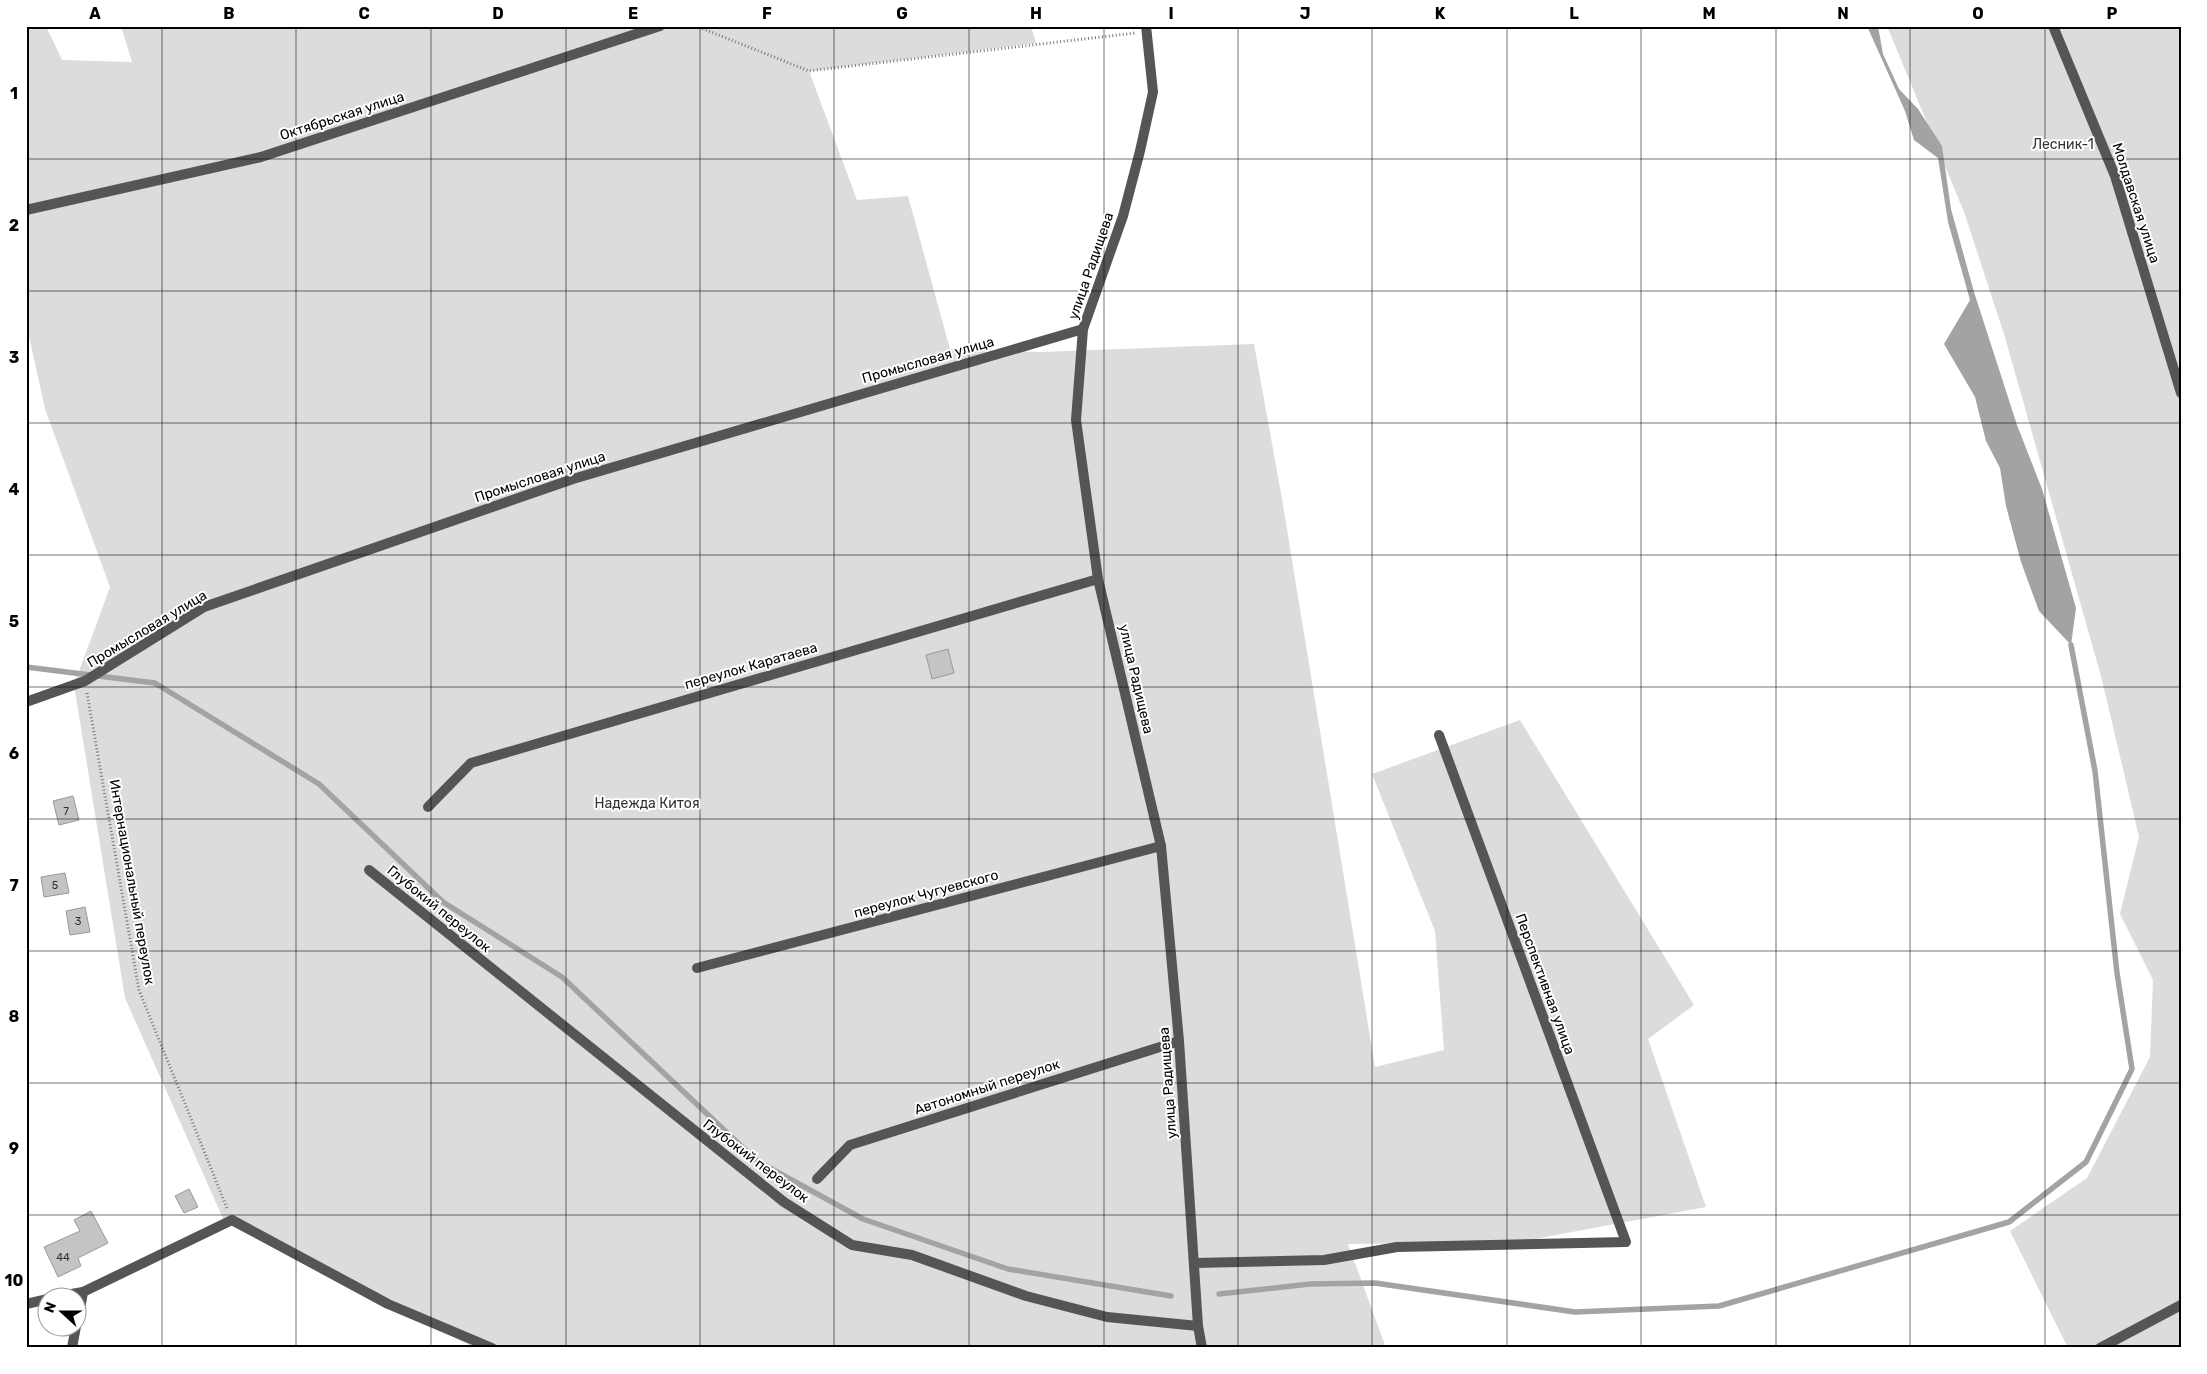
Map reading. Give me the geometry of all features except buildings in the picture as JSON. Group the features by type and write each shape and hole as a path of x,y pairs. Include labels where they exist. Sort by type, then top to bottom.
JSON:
{"street":[{"name":"Октябрьская улица","path":"26,210 261,157 660,26"},
{"name":"Молдавская улица","path":"2053,26 2116,176 2181,393"},
{"name":"улица Радищева","path":"1147,29 1153,92 1122,216 1084,329 1076,420 1098,580 1161,846 1179,1041 1198,1326 1202,1348"},
{"name":"Промысловая улица","path":"26,702 85,681 204,607 574,478 1084,329"},
{"name":"переулок Каратаева","path":"428,807 471,763 1098,580"},
{"name":"Перспективная улица","path":"1195,1263 1324,1260 1397,1247 1626,1242 1439,735"},
{"name":"переулок Чугуевского","path":"697,968 1161,846"},
{"name":"Глубокий переулок","path":"368,870 784,1202 852,1245 912,1255 1026,1296 1107,1317 1198,1326"},
{"name":"Автономный переулок","path":"817,1180 850,1145 1179,1041"},
{"path":"88,1290 232,1220 388,1304 492,1348"},
{"path":"2100,1348 2181,1306"}],"path":[{"path":"696,26 809,71 1147,29"},
{"name":"Интернациональный переулок","path":"85,681 139,990 232,1220"}],"green space":[{"name":"Надежда Китоя","path":"26,26 46,26 62,60 132,62 121,26 1031,26 1036,43 809,71 857,200 908,196 950,349 1042,352 1254,344 1282,499 1375,1067 1444,1050 1435,931 1372,774 1520,720 1694,1005 1648,1039 1706,1207 1519,1242 1348,1244 1386,1348 475,1348 225,1223 125,998 74,685 110,587 45,409 26,322"},
{"name":"Лесник-1","path":"1887,26 2181,26 2181,1348 2068,1348 2010,1231 2087,1178 2150,1057 2153,980 2120,914 2139,837 2101,676 2004,334 1964,212"}],"shaded area":[{"path":"1867,26 1878,26 1883,54 1899,89 1918,109 1942,146 1951,209 1974,292 2017,425 2042,489 2076,608 2071,645 2039,611 2021,562 2006,506 2000,468 1986,441 1975,397 1944,344 1970,300 1948,222 1938,158 1914,140 1905,111"}],"waterway":[{"path":"1219,1294 1310,1284 1375,1283 1575,1312 1719,1306 2009,1222 2086,1162 2132,1069 2117,973 2095,771 2071,645"},
{"path":"26,667 155,683 319,784 443,902 562,977 757,1161 863,1219 1008,1269 1171,1296"}]}
